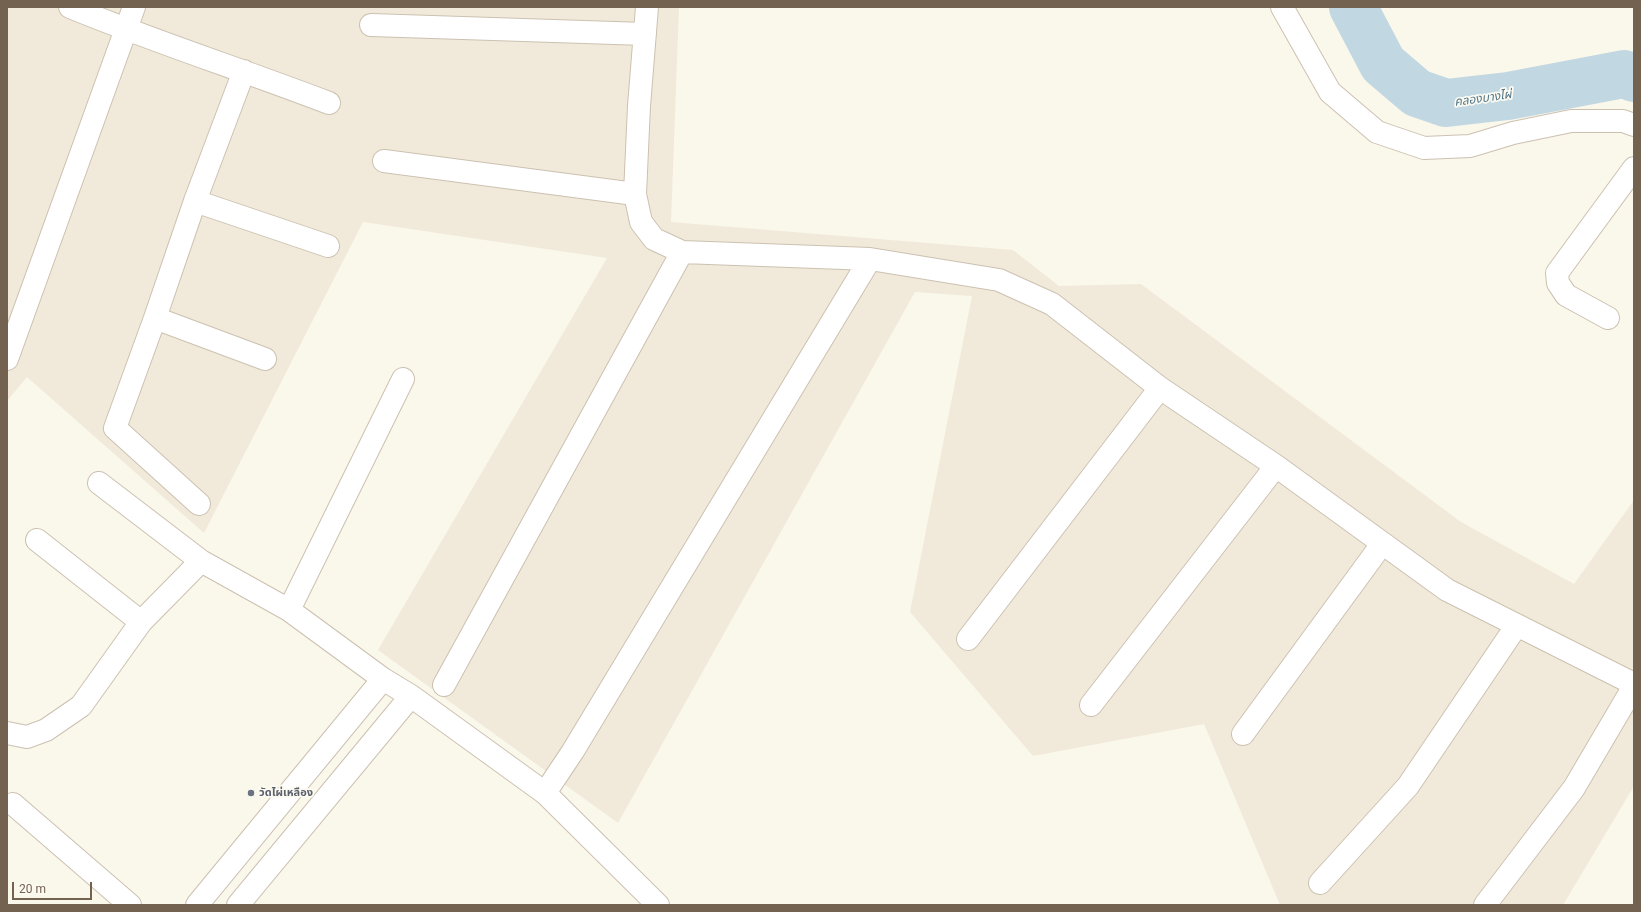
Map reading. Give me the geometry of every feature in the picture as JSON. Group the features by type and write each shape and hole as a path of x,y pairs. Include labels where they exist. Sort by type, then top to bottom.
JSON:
{"street":[{"path":"70,7 126,30 244,71 329,103"},
{"path":"7,359 134,7"},
{"path":"647,7 639,106 635,194 641,222 654,239 682,252 870,260 999,280 1006,283 1052,304 1160,388 1276,466 1447,590 1634,685 1574,788 1485,905"},
{"path":"1282,7 1330,92 1377,132 1424,148 1470,146 1513,133 1571,121 1623,121 1634,124"},
{"path":"371,25 645,34"},
{"path":"199,504 115,428 195,201 244,71"},
{"path":"384,161 635,194"},
{"path":"1608,318 1566,295 1558,284 1557,274 1634,168"},
{"path":"195,201 328,246"},
{"path":"444,685 682,252"},
{"path":"545,793 573,751 870,260"},
{"path":"155,318 265,359"},
{"path":"289,610 403,379"},
{"path":"968,639 1160,388"},
{"path":"1090,705 1276,466"},
{"path":"99,483 201,561 289,610 545,793 658,905"},
{"path":"37,540 141,622"},
{"path":"1243,734 1382,544"},
{"path":"7,733 27,737 46,730 81,706 141,622 201,561"},
{"path":"1320,882 1408,786 1517,625"},
{"path":"197,905 383,678"},
{"path":"238,905 411,696"},
{"path":"13,804 130,905"}],"shaded area":[{"path":"7,7 679,7 671,222 1013,250 1059,286 1141,284 1461,522 1574,584 1634,500 1634,786 1563,905 1280,905 1204,724 1033,756 910,612 972,296 915,292 618,823 378,650 607,258 363,222 204,533 27,377 7,401"}],"waterway":[{"name":"คลองบางไผ่","path":"1353,7 1383,64 1417,93 1446,103 1508,96 1624,74 1634,78"}],"place":[{"name":"วัดไผ่เหลือง","path":"251,793"}]}
